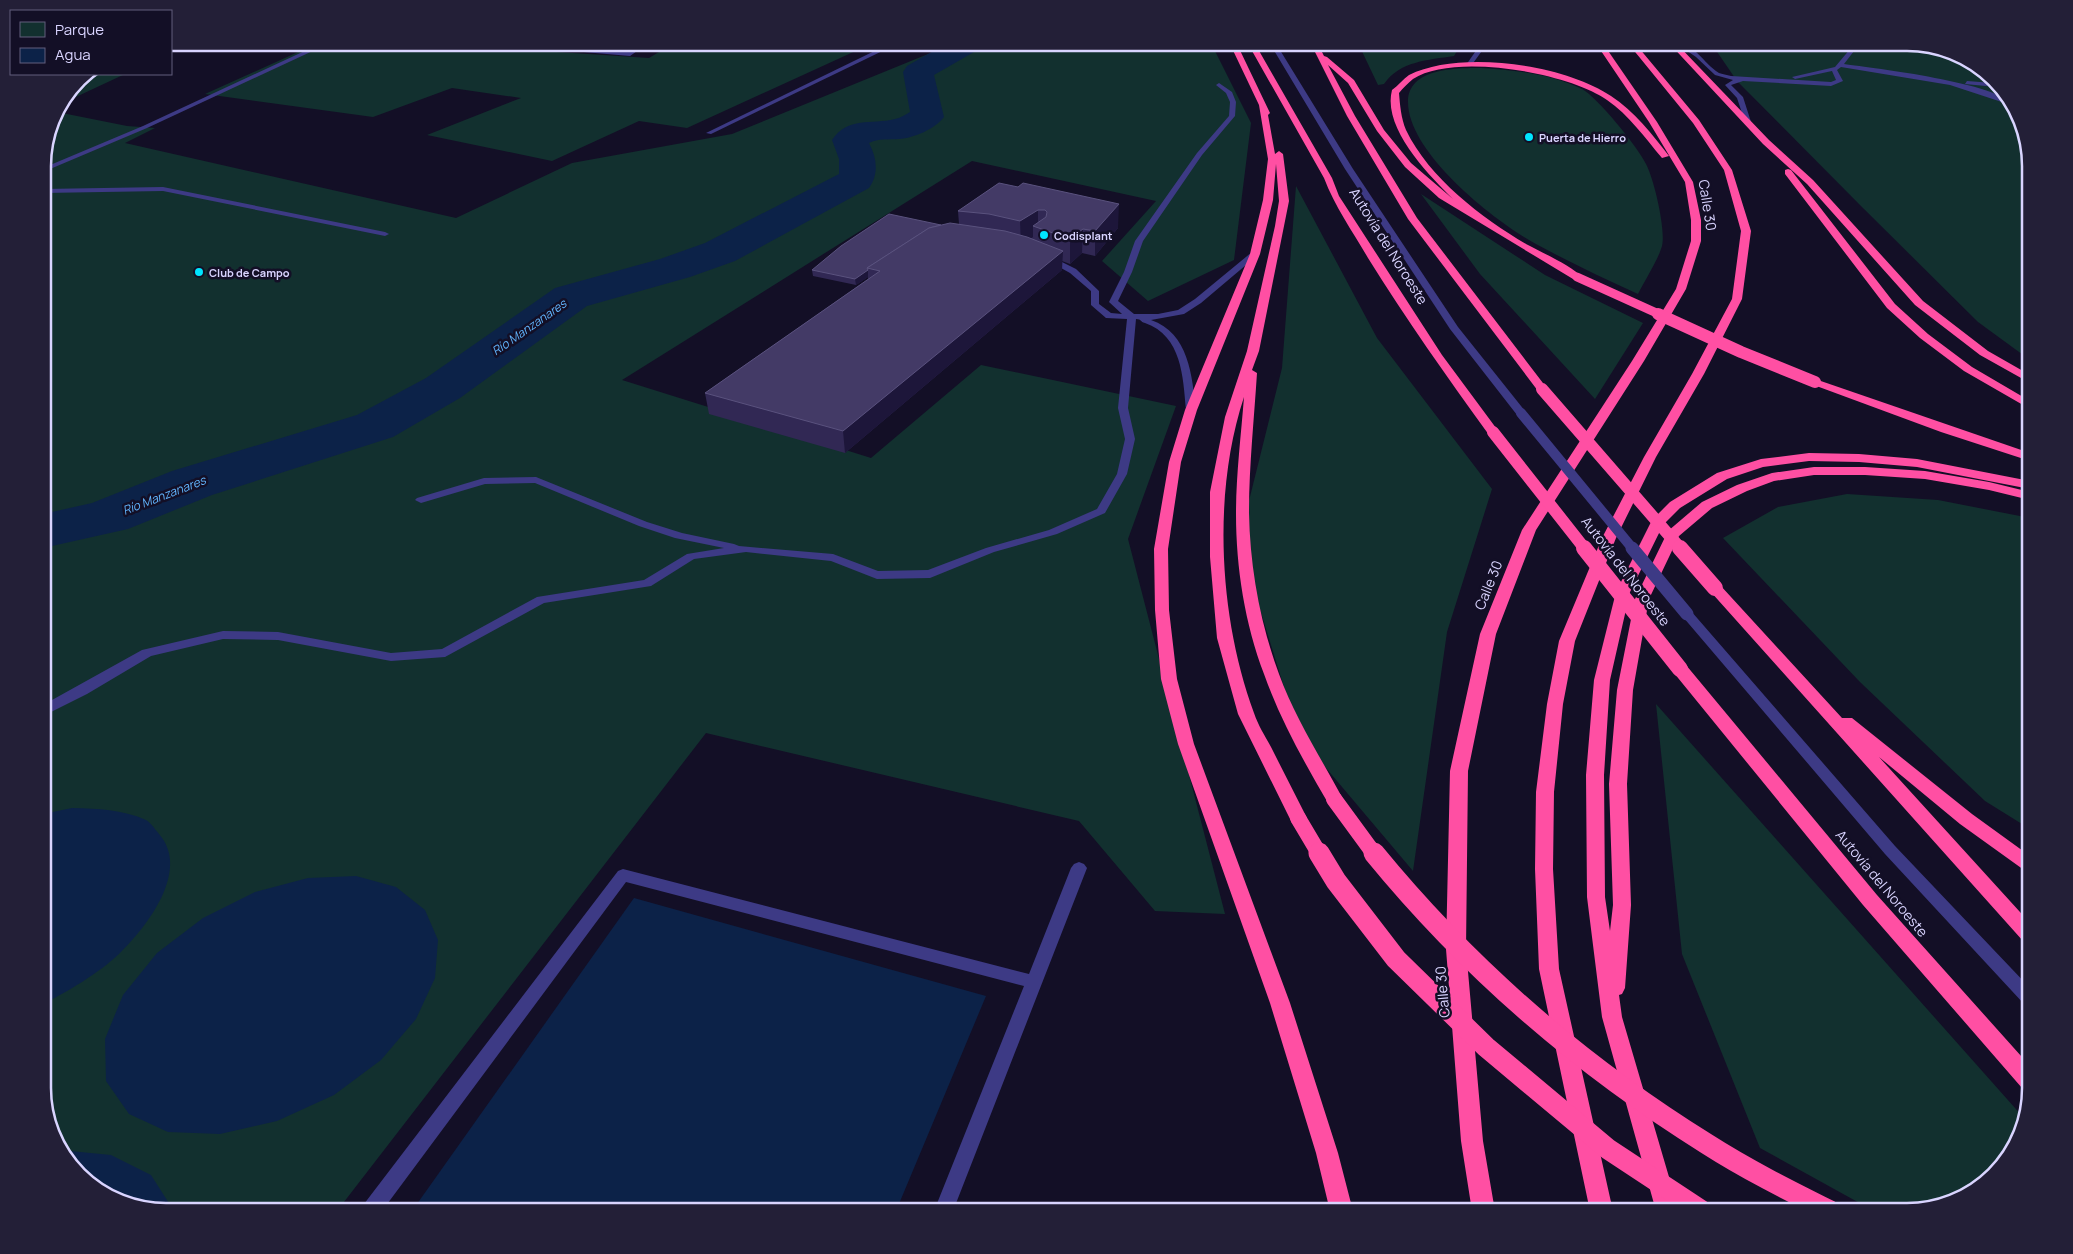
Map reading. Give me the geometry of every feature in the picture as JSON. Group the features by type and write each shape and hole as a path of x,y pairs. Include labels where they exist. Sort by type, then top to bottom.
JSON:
{"highway":[{"path":"1236,51 1275,132 1282,170 1284,200 1253,352 1231,416 1217,492 1217,557 1225,638 1246,714 1298,818 1336,881 1396,959 1479,1040 1608,1149 1689,1203"},
{"name":"Autovía del Noroeste","path":"1255,51 1313,151 1328,178 1335,196 1355,229 1433,350 1492,432 1680,669 1870,900 2022,1072"},
{"path":"1319,51 1351,82 1381,131 1408,165 1442,196 1576,277 1742,352 1815,382 2022,454"},
{"path":"1319,51 1351,116 1413,219 1542,389 1715,588 2022,926"},
{"name":"Calle 30","path":"1482,1203 1472,1141 1456,949 1459,772 1488,634 1529,530 1638,361 1681,289 1696,241 1696,220 1689,182 1653,122 1604,51"},
{"name":"Calle 30","path":"1599,1203 1549,969 1544,869 1545,792 1555,704 1568,641 1609,538 1650,457 1698,374 1737,299 1746,231 1728,170 1696,122 1637,51"},
{"path":"1679,51 1749,125 1810,182 1919,303 1984,353 2022,375"},
{"path":"1480,220 1427,167 1402,129 1394,99 1395,92 1405,79 1438,68 1469,65 1507,67 1548,73 1566,78 1598,90 1617,102 1689,182"},
{"path":"1262,106 1272,160 1268,200 1255,254 1191,410 1175,462 1161,548 1162,610 1169,679 1186,744 1280,1003 1327,1153 1340,1203"},
{"path":"1766,142 1891,306 1924,336 1968,370 2022,401"},
{"path":"1253,352 1243,495 1246,557 1256,619 1266,656 1282,700 1334,799 1349,822 1419,908 1504,993 1598,1070 1660,1114 1740,1164 1813,1203"},
{"path":"1664,1203 1612,1017 1596,898 1595,775 1602,680 1623,592 1657,523 1675,506 1722,476 1760,463 1809,457 1859,458 1917,463 2022,483"},
{"path":"1612,1017 1622,904 1618,784 1625,690 1642,599 1674,534 1707,505 1742,488 1772,477 1814,471 1865,470 1926,475 2022,494"},
{"path":"1810,693 1966,819 2022,859"}],"lane":[{"path":"51,167 145,128 311,51"},
{"path":"590,51 630,54 634,51"},
{"path":"709,133 880,51"},
{"path":"1277,51 1349,169 1455,329 1521,413 1687,614 1890,850 2022,990"},
{"path":"1469,65 1478,51"},
{"path":"1690,51 1718,74 1730,78 1832,84 1838,82 1839,79"},
{"path":"1772,81 1834,70 1852,51"},
{"path":"1840,65 1932,79 1987,84"},
{"path":"1834,70 1839,79"},
{"path":"1816,74 1839,79"},
{"path":"1932,79 1997,97"},
{"path":"1747,80 1731,82 1728,85 1740,97 1749,125"},
{"path":"1191,410 1189,382 1176,340 1164,328 1150,321 1132,317 1113,302 1128,272 1138,241 1199,154 1232,116 1233,102 1229,92 1219,85"},
{"path":"51,190 163,189 384,234"},
{"path":"1036,255 1065,265 1082,276 1095,291 1095,305 1109,316 1158,317 1181,312 1198,302 1255,254"},
{"path":"421,500 484,481 536,480 643,524 679,536 746,549 833,558 877,575 930,574 990,550 1053,532 1101,511 1122,474 1130,438 1123,408 1132,317"},
{"path":"51,707 147,653 223,635 278,636 391,657 445,653 541,600 647,583 691,556 746,549"},
{"path":"948,1203 1079,868"},
{"path":"377,1203 623,876 1035,982"}],"green space":[{"path":"300,51 543,51 649,58 661,51 855,51 687,128 639,121 552,161 427,135 521,98 452,88 373,117 205,94"},
{"path":"935,51 1215,51 1251,123 1234,260 1148,301 1102,261 1156,201 972,161 622,380 871,458 981,365 1176,406 1128,539 1225,914 1155,911 1079,821 706,733 343,1203 151,1202 122,1194 102,1183 80,1164 63,1139 57,1125 51,1095 51,159 55,137 63,115 64,113 127,126 155,128 125,143 456,218 572,163 732,134"},
{"path":"1362,51 1457,51 1454,56 1406,66 1398,70 1384,84 1378,85"},
{"path":"1716,51 1922,52 1951,60 1977,75 1988,85 1998,96 2013,122 2021,151 2022,354 1978,322 1737,81"},
{"path":"1481,68 1546,76 1582,89 1617,123 1642,156 1652,181 1661,217 1663,238 1658,257 1638,294 1548,251 1498,219 1456,184 1437,163 1422,142 1412,122 1408,102 1410,91 1416,82 1435,72"},
{"path":"97,75 123,75 74,98"},
{"path":"1296,186 1377,338 1492,489 1447,632 1413,871 1299,736 1239,541 1282,368"},
{"path":"1421,194 1545,275 1643,323 1595,399 1480,274"},
{"path":"1847,494 1938,500 2022,516 2022,824 1985,801 1860,682 1723,538 1778,507"},
{"path":"1656,704 2019,1112 2013,1132 1998,1158 1977,1179 1951,1194 1936,1199 1907,1203 1860,1203 1760,1148 1682,954"}],"water":[{"path":"72,808 101,809 137,816 148,821 159,834 168,848 170,864 168,881 162,897 142,929 130,943 102,968 51,1000 51,812"},
{"path":"356,876 396,887 425,910 438,940 435,978 416,1019 381,1060 334,1095 277,1121 220,1134 168,1132 129,1114 106,1081 105,1039 123,995 157,953 203,918 255,892 308,878"},
{"path":"634,898 986,996 899,1203 418,1203"},
{"path":"70,1151 111,1155 151,1175 169,1203 151,1202 122,1194 90,1174"}],"building":[{"path":"999,183 1018,187 1023,183 1119,204 1095,231 1083,229 1070,239 1033,226 1046,217 1047,212 1045,210 1038,210 1020,221 989,214 958,211"},
{"path":"889,214 941,225 929,228 867,268 868,270 855,279 812,270 841,246"},
{"path":"950,223 1005,231 1063,251 843,431 705,393 880,271 867,268 929,228"}],"waterway":[{"name":"Río Manzanares","path":"51,529 108,517 192,483 375,426 443,388 571,297 675,268 720,252 856,180 858,170 857,159 849,140 866,131 901,129 927,117 918,72 955,51"}],"place":[{"name":"Puerta de Hierro","path":"1529,137"},
{"name":"Codisplant","path":"1044,235"},
{"name":"Club de Campo","path":"199,272"}]}
